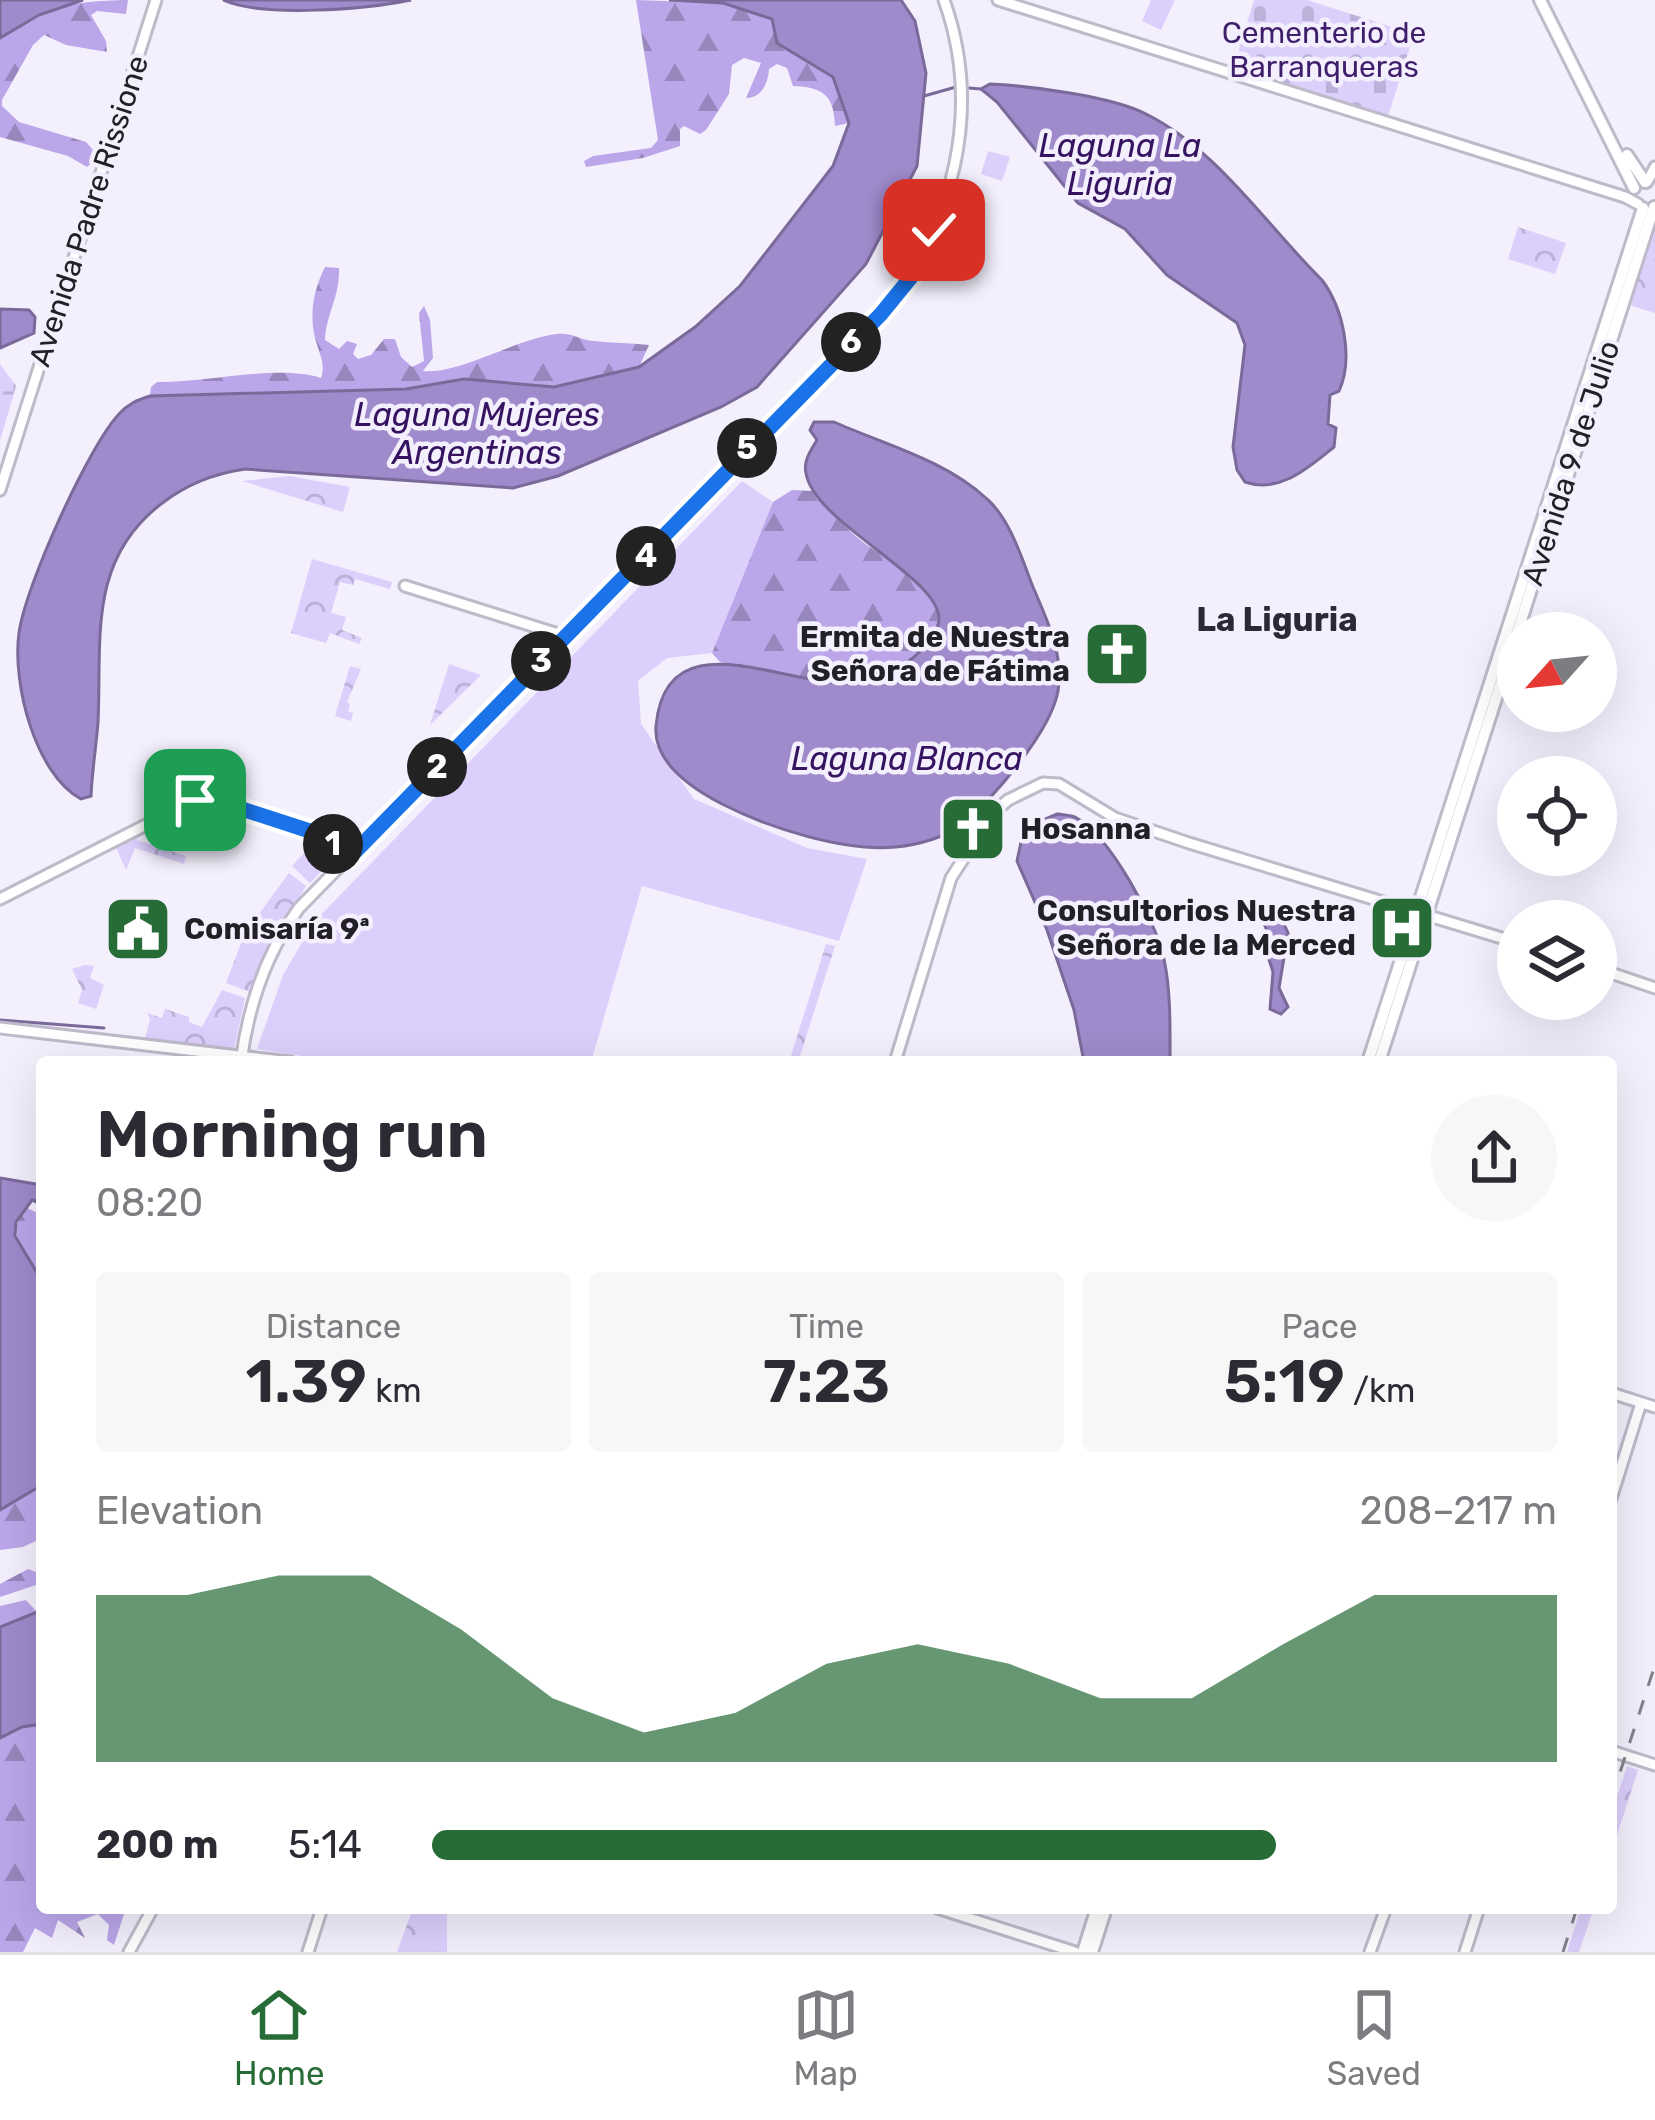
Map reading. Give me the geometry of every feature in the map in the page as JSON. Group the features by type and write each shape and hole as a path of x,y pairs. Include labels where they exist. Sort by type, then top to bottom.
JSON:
{"main road":[{"path":"1544,0 1645,199"},
{"name":"Avenida 9 de Julio","path":"1380,1056 1645,199"},
{"name":"Avenida 9 de Julio","path":"1370,1056 1422,915"},
{"path":"1084,1952 1100,1914"}],"street":[{"name":"Avenida Padre Rissione","path":"0,490 156,0"},
{"path":"242,1056 260,982 298,908 881,314 916,271 934,230 962,128 960,67 944,0"},
{"path":"998,0 1645,199"},
{"name":"Avenida 9 de Julio","path":"1645,199 1655,167"},
{"path":"404,586 556,633 562,639"},
{"path":"898,1056 951,878 993,813 1027,790 1057,783 1115,818 1497,937"},
{"path":"0,898 202,796 322,835 349,858"},
{"path":"1617,975 1655,988"},
{"path":"0,1028 218,1056"},
{"path":"1617,1395 1655,1407"},
{"path":"1617,1479 1641,1403"},
{"path":"1617,1753 1655,1765"},
{"path":"129,1952 150,1914"},
{"path":"308,1952 320,1914"},
{"path":"957,1914 1084,1952"},
{"path":"1370,1952 1384,1914"},
{"path":"1465,1952 1477,1914"}],"green space":[{"path":"128,0 126,14 97,11 91,15 107,52 66,45 44,35 33,45 2,100 2,106 19,122 86,142 95,160 87,167 68,156 0,137 0,38 61,8"},
{"path":"636,0 723,3 773,19 777,42 833,77 849,123 835,126 825,95 793,86 787,68 777,64 769,69 760,93 746,98 761,63 744,58 732,65 729,94 706,130 700,134 684,126 680,146 643,158 586,167 584,161 593,156 651,148 658,140"},
{"path":"1151,0 1175,0 1161,30 1142,21"},
{"name":"Cementerio de Barranqueras","path":"1254,0 1307,0 1414,34 1388,116 1234,66"},
{"path":"988,151 1010,157 1002,181 981,174"},
{"path":"1655,222 1655,313 1627,300"},
{"path":"1518,227 1566,243 1555,274 1508,259"},
{"path":"325,267 339,268 325,340 339,349 347,341 357,344 353,354 358,359 371,355 384,339 395,339 401,357 412,367 424,361 419,313 424,306 433,358 423,371 454,367 557,334 649,345 639,367 555,387 464,379 407,389 150,396 157,382 263,373 321,378 313,310"},
{"path":"0,364 16,386 0,441"},
{"path":"289,476 350,487 343,512 242,481"},
{"path":"742,481 773,502 712,653 667,658 638,681 641,724 694,799 807,848 867,859 839,941 642,886 593,1056 302,1056 257,1049 283,975 314,922"},
{"path":"792,490 813,491 852,533 935,601 938,624 905,664 882,676 829,683 720,662 712,653 773,502"},
{"path":"312,559 392,582 390,589 355,579 353,585 340,582 331,613 346,617 342,630 362,638 359,644 330,633 326,643 291,633"},
{"path":"449,664 481,675 430,725"},
{"path":"350,666 361,669 347,702 353,713 351,721 335,716"},
{"path":"138,832 137,840 186,856 184,864 135,848 126,870 114,843"},
{"path":"317,840 335,857 310,883 292,866"},
{"path":"289,873 306,886 266,954 250,992 226,983 245,933"},
{"path":"826,944 835,946 800,1056 791,1056"},
{"path":"94,966 90,978 104,985 96,1009 78,1003 82,990 72,969"},
{"path":"222,990 245,998 234,1049 145,1039 147,1013 162,1018 165,1009 202,1027"},
{"path":"25,1207 36,1212 36,1272 17,1237"},
{"path":"36,1488 36,1541 0,1550 0,1509"},
{"path":"28,1569 36,1572 36,1585 0,1597 0,1584"},
{"path":"26,1600 36,1612 0,1627 0,1606"},
{"path":"36,1725 36,1914 98,1914 77,1922 85,1938 58,1920 52,1938 35,1928 23,1952 0,1952 0,1738"},
{"path":"1627,1766 1638,1770 1617,1835 1617,1797"},
{"path":"98,1914 124,1914 114,1945 107,1940 109,1925"},
{"path":"411,1914 447,1914 447,1952 397,1952"},
{"path":"1579,1914 1592,1914 1579,1952 1567,1952"}],"water":[{"path":"0,0 83,0 39,15 0,38"},
{"path":"223,0 411,0 288,10"},
{"name":"Laguna Mujeres Argentinas","path":"669,0 901,0 915,21 926,73 917,166 866,264 757,387 558,476 513,488 245,469 201,481 171,497 137,526 110,576 100,632 91,796 81,799 65,787 39,749 30,725 19,677 19,633 60,519 91,456 126,408 150,396 406,389 464,379 554,387 639,367 695,327 740,286 833,166 849,123 833,77 777,43 772,19 723,3"},
{"name":"Laguna La Liguria","path":"990,84 1092,97 1146,114 1196,147 1240,190 1322,280 1336,305 1346,364 1339,391 1330,395 1328,424 1336,428 1334,447 1282,481 1245,482 1237,470 1233,447 1245,345 1237,323 1167,275 1125,229 1078,203 997,102 981,89"},
{"path":"0,309 29,310 35,317 34,333 0,348"},
{"name":"Laguna Blanca","path":"814,422 834,422 914,454 987,499 1014,540 1056,651 1058,691 1033,743 1006,780 964,823 923,842 853,846 762,822 688,782 668,763 657,739 666,691 685,672 711,665 742,666 842,683 871,681 905,664 936,630 937,608 924,590 832,513 815,493 805,469 817,440 810,430"},
{"path":"1057,814 1075,817 1102,841 1130,881 1160,943 1170,1010 1170,1056 1083,1056 1074,1010 1047,930 1017,861 1024,828"},
{"path":"1256,900 1259,906 1279,913 1288,933 1279,988 1288,1007 1281,1014 1270,1009 1273,972 1266,950 1270,938 1254,909"},
{"path":"0,1178 36,1184 36,1200 16,1222 15,1236 36,1271 36,1489 0,1510"},
{"path":"36,1612 36,1725 0,1738 0,1627"}],"waterway":[{"path":"924,96 956,87"},
{"path":"969,88 981,89"},
{"path":"0,1020 104,1028"},
{"path":"32,1200 36,1202"}],"railway":[{"path":"1617,1782 1655,1665"},
{"path":"1563,1952 1575,1914"}],"place":[{"name":"Ermita de Nuestra Señora de Fátima","path":"1117,654"},
{"name":"Hosanna","path":"973,829"},
{"name":"Consultorios Nuestra Señora de la Merced","path":"1402,928"},
{"name":"Comisaría 9ª","path":"138,929"}],"district":[{"name":"La Liguria","path":"1277,619"}],"route":[{"path":"195,800 202,796 322,835 349,858 881,314 916,271 934,230"}]}
